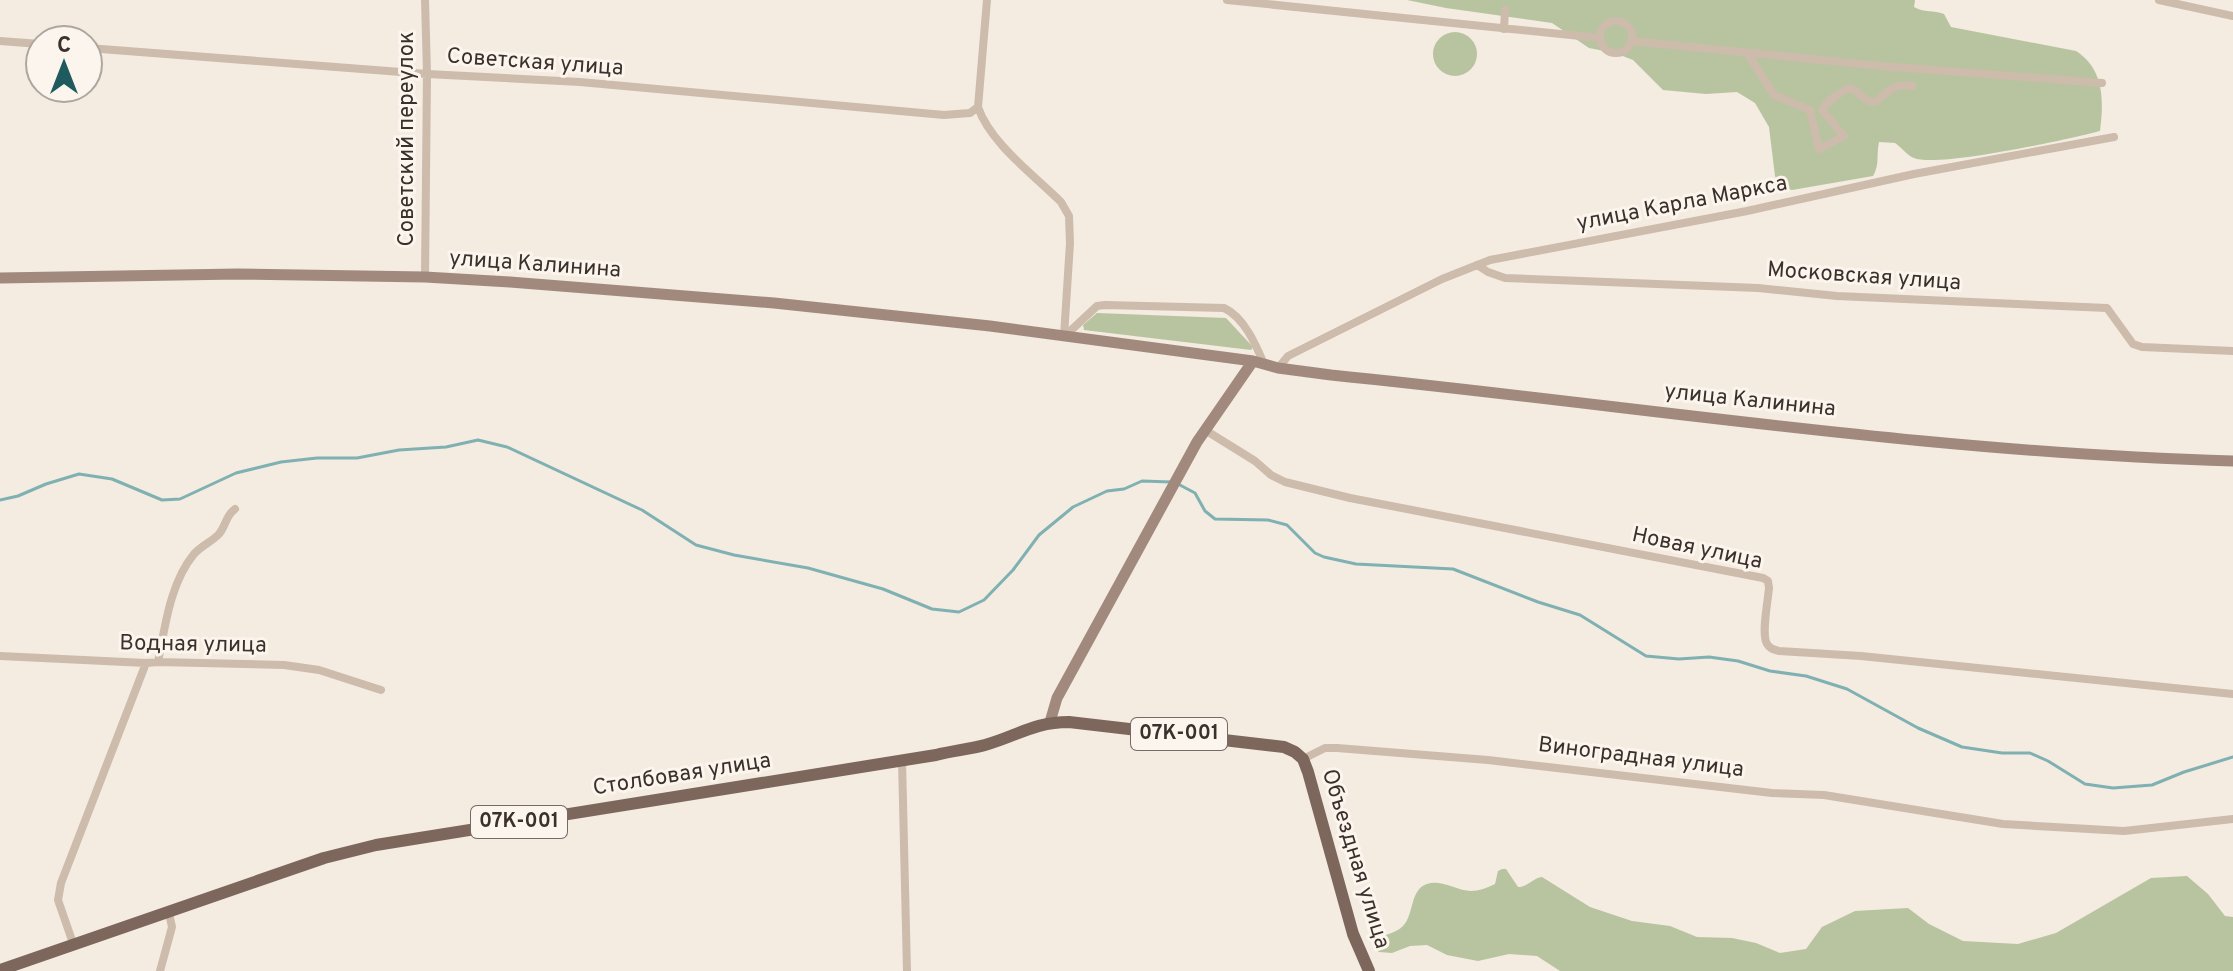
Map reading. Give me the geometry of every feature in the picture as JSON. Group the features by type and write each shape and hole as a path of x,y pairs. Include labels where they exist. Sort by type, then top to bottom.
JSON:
{"main road":[{"name":"07К-001","path":"1050,722 1261,743 1295,752 1303,759"},
{"name":"Столбовая улица","path":"0,970 324,858 376,845 902,760 986,744 1050,722"},
{"name":"Объездная улица","path":"1303,759 1353,934 1369,971"}],"street":[{"name":"Советский переулок","path":"425,0 425,277"},
{"path":"987,0 978,107 992,135 1061,202 1069,216 1064,336"},
{"path":"1227,0 1458,28 1600,38"},
{"path":"2159,0 2207,5 2233,16"},
{"path":"1504,29 1505,10"},
{"path":"1621,22 1628,27 1631,41 1624,51 1613,53 1602,45 1601,31 1606,25 1621,22"},
{"path":"0,41 24,43"},
{"path":"1631,41 1882,66 2102,83"},
{"name":"Советская улица","path":"104,49 427,74 580,82 944,115 970,113 978,107"},
{"path":"1747,53 1774,95 1810,110 1819,149 1844,136 1822,110 1839,94 1849,88 1855,89 1865,101 1875,102 1895,86 1912,86"},
{"name":"улица Карла Маркса","path":"1278,368 1288,356 1442,279 1477,265 1914,174 2114,137"},
{"name":"Московская улица","path":"1477,265 1505,278 1758,288 1837,296 2107,308 2133,344 2233,351"},
{"name":"улица Калинина","path":"0,278 238,274 425,277 774,303 990,326 1278,368 1967,445 2072,454 2233,461"},
{"path":"1050,722 1057,698 1181,471 1205,430 1258,363 1256,345 1233,312 1224,308 1097,306 1064,336"},
{"name":"Новая улица","path":"1205,430 1285,482 1350,498 1763,578 1768,581 1769,588 1764,635 1771,649 2233,694"},
{"path":"158,662 176,587 185,568 195,553 217,536 235,509"},
{"name":"Водная улица","path":"0,656 284,665 319,670 381,690"},
{"path":"74,946 60,910 61,883 146,663"},
{"name":"Виноградная улица","path":"1303,759 1325,748 1337,748 1488,760 1772,793 1824,795 2003,824 2071,829 2124,831 2233,819"},
{"path":"902,760 907,971"},
{"path":"160,971 172,927 169,913"}],"green space":[{"path":"1407,0 1915,0 1914,7 1918,9 1944,14 1951,27 2076,51 2092,67 2100,86 2100,131 1948,159 1914,158 1895,143 1879,142 1873,176 1792,190 1780,187 1775,176 1769,127 1755,103 1737,92 1706,94 1663,90 1633,60 1589,48 1552,23"},
{"path":"1455,32 1470,39 1477,54 1470,69 1455,76 1440,69 1433,54 1440,39"},
{"path":"1097,313 1226,318 1253,347 1251,350 1084,330 1083,325"},
{"path":"1506,869 1518,887 1542,877 1590,907 1632,921 1670,926 1697,937 1732,938 1756,943 1780,953 1806,949 1822,927 1855,911 1908,908 1929,924 1963,941 2018,944 2056,933 2151,878 2187,876 2208,894 2225,916 2233,917 2233,971 1560,971 1537,956 1509,954 1478,961 1447,955 1427,945 1410,946 1392,953 1373,948 1374,939 1403,926 1422,887 1438,883 1480,890 1495,884 1498,871"}],"waterway":[{"path":"0,500 79,474 112,479 162,500 180,499 236,473 281,462 357,458 478,440 507,447 642,510 696,545 808,568 883,589 932,609 959,612 984,600 1013,570 1039,535 1073,507 1107,491 1124,489 1142,481 1171,482"},
{"path":"1178,484 1195,493 1205,511 1215,519 1268,520 1287,525 1315,553 1324,557 1356,564 1453,569 1580,615 1646,656 1679,659 1709,657 1806,676 1847,689 1918,728 1962,747 2002,753 2030,753 2085,784 2113,788 2152,785 2233,757"}]}
